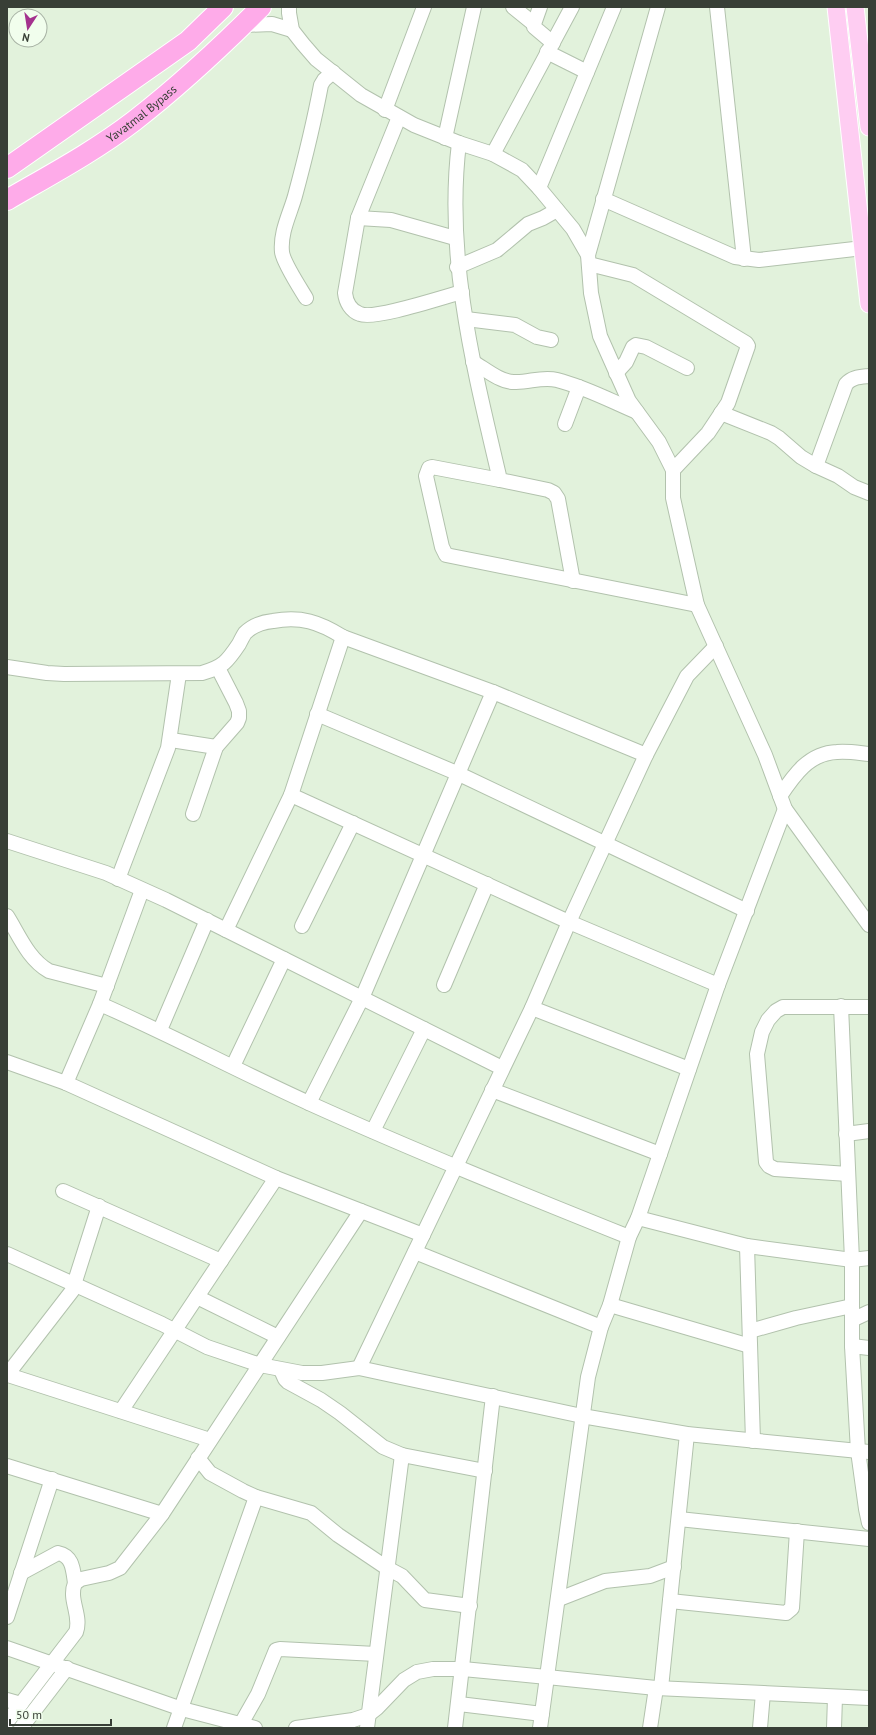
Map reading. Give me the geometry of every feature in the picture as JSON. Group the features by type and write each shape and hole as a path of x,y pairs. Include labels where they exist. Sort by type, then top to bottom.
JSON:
{"highway":[{"path":"7,168 188,41 223,7"},
{"name":"Yavatmal Bypass","path":"7,200 87,153 134,122 205,62 261,7"}],"main road":[{"path":"836,7 869,304"},
{"path":"855,7 866,73 869,127"}],"street":[{"path":"289,7 292,30 316,59 361,95 399,117 445,138 493,154 522,170 573,229 589,260 633,275 746,343 748,346 747,351 728,403 708,433 673,470"},
{"path":"385,110 424,7"},
{"path":"445,138 474,7"},
{"path":"513,7 534,24 536,30 550,48 587,72"},
{"path":"534,24 540,7"},
{"path":"493,154 572,7"},
{"path":"539,188 614,7"},
{"path":"658,7 603,199 589,260 591,293 600,336 629,401 659,442 673,470 673,498 697,605 765,755 782,803 869,925"},
{"path":"716,7 744,259"},
{"path":"244,25 272,24 292,30"},
{"path":"306,298 282,254 281,244 312,132 321,85 333,72"},
{"path":"399,117 358,218 345,293 348,304 354,311 360,314 376,316 462,292"},
{"path":"459,143 455,171 455,238 458,267 473,362 500,480"},
{"path":"603,199 735,257 744,259 759,260 863,248"},
{"path":"458,267 497,250 528,224 557,210"},
{"path":"358,218 398,221 455,238"},
{"path":"466,319 515,325 537,337 551,340"},
{"path":"616,373 626,362 633,346 636,345 646,347 687,368"},
{"path":"473,362 509,382 556,379 579,387 638,413"},
{"path":"816,466 846,384 849,380 869,376"},
{"path":"565,424 579,387"},
{"path":"721,413 770,433 779,438 801,457 838,476 854,487 869,493"},
{"path":"573,581 558,499 554,493 548,490 500,480 432,467 429,468 426,476 444,552 451,557 573,581 697,605"},
{"path":"7,667 58,674 202,673 218,668 227,661 244,634 253,627 267,622 300,619 322,625 343,637 493,692 646,755"},
{"path":"226,930 291,795 343,637"},
{"path":"359,1368 454,1167 532,1008 569,922 646,755 687,676 716,646"},
{"path":"193,814 216,747 237,724 239,718 239,711 236,703 218,668"},
{"path":"118,879 171,740 178,674"},
{"path":"309,1103 362,998 493,692"},
{"path":"317,714 459,774 747,911"},
{"path":"171,740 216,747"},
{"path":"458,1704 541,1721 559,1599 588,1377 601,1327 610,1305 629,1237 638,1218 718,986 747,911 782,803 796,773 805,764 820,756 838,752 869,754"},
{"path":"291,795 569,922 718,986"},
{"path":"302,926 353,823"},
{"path":"7,841 106,873 207,920 502,1068"},
{"path":"444,985 487,884"},
{"path":"66,1083 100,1004 142,890"},
{"path":"7,916 33,959 41,967 49,971 106,986"},
{"path":"160,1030 207,920"},
{"path":"233,1066 284,959"},
{"path":"100,1004 160,1030 309,1103 454,1167 629,1237"},
{"path":"841,1006 852,1260 852,1346 864,1452 866,1509 869,1523"},
{"path":"848,1174 775,1169 769,1166 766,1162 757,1054 762,1032 776,1010 783,1007 869,1007"},
{"path":"532,1008 689,1069"},
{"path":"373,1131 424,1029"},
{"path":"7,1062 66,1083 276,1178 423,1235"},
{"path":"492,1090 660,1154"},
{"path":"846,1134 869,1131"},
{"path":"121,1411 276,1178"},
{"path":"64,1191 221,1261"},
{"path":"99,1206 76,1284 7,1375 210,1440"},
{"path":"76,1583 81,1579 109,1573 120,1568 162,1514 361,1211"},
{"path":"638,1218 747,1246 852,1260 869,1258"},
{"path":"747,1246 753,1441"},
{"path":"415,1252 601,1327"},
{"path":"7,1254 76,1284 207,1347 260,1365 281,1370 302,1373 322,1373 359,1368 582,1416 687,1434 864,1452"},
{"path":"197,1297 278,1337"},
{"path":"610,1305 750,1346"},
{"path":"750,1331 796,1318 869,1312"},
{"path":"852,1346 869,1348"},
{"path":"281,1370 288,1382 340,1413 383,1447 402,1455 485,1471"},
{"path":"455,1728 463,1669 493,1396"},
{"path":"650,1728 659,1688 670,1601 687,1434"},
{"path":"368,1722 402,1455"},
{"path":"198,1458 217,1479 256,1497 311,1513 338,1535 387,1568 402,1576 425,1600 470,1606"},
{"path":"7,1466 162,1514"},
{"path":"7,1617 52,1479"},
{"path":"174,1728 256,1497"},
{"path":"679,1519 869,1539"},
{"path":"670,1601 786,1613 790,1611 792,1608 797,1531"},
{"path":"7,1722 76,1632 78,1625 72,1595 76,1583 72,1564 65,1554 58,1553 53,1555 21,1573"},
{"path":"559,1599 606,1581 650,1576 674,1567"},
{"path":"7,1648 182,1708 255,1728"},
{"path":"241,1724 258,1694 276,1650 376,1654"},
{"path":"21,1728 67,1668"},
{"path":"368,1722 377,1708 404,1680 417,1672 433,1669 463,1669 659,1688 869,1698"},
{"path":"760,1728 763,1693"},
{"path":"834,1728 835,1697"},
{"path":"7,1700 20,1704"},
{"path":"296,1728 353,1720 368,1722"},
{"path":"7,1725 13,1728"}]}
